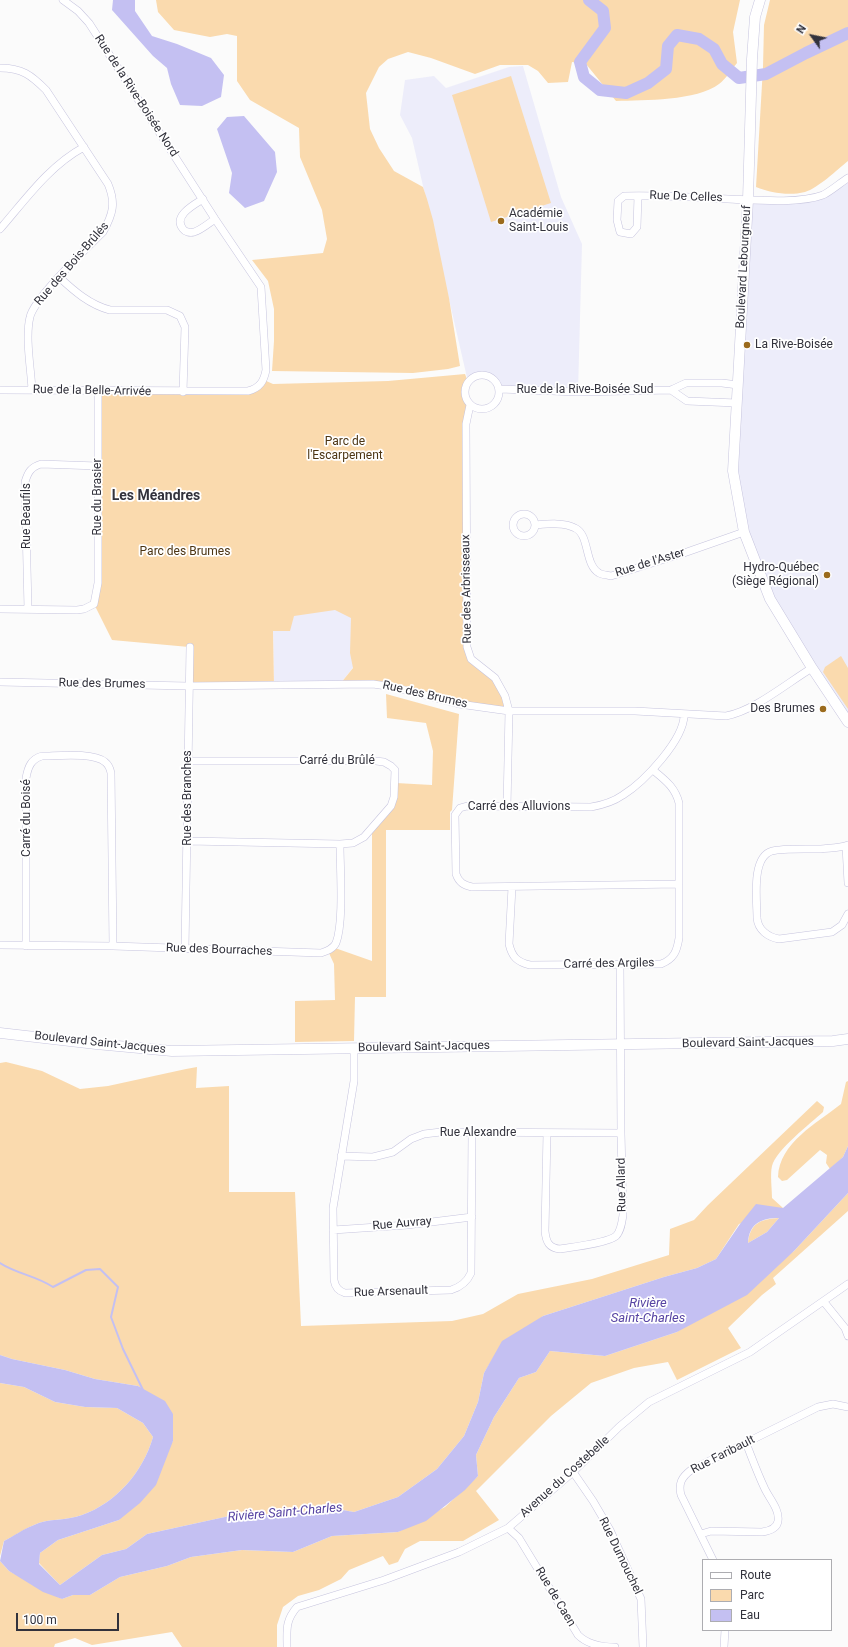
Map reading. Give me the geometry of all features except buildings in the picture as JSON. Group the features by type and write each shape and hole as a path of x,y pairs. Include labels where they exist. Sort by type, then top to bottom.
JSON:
{"street":[{"name":"Rue de la Rive-Boisée Nord","path":"62,0 78,11 89,23 215,219 261,287 266,362 264,380 260,386 248,391 183,392"},
{"name":"Boulevard Lebourgneuf","path":"760,0 755,17 752,59 748,200 733,471 744,532 770,599 812,668 848,722"},
{"name":"Rue des Bois-Brûlés","path":"0,68 11,68 24,72 34,78 46,90 108,184 113,196 113,208 110,219 103,232 36,303 30,315 28,326 32,390"},
{"path":"0,229 53,168 68,156 84,147"},
{"name":"Rue De Celles","path":"638,196 636,227 631,234 620,232 617,220 618,201 624,196 638,196 748,200 793,200 823,195 848,178"},
{"path":"203,199 186,210 181,218 180,225 183,230 195,232 215,219"},
{"path":"59,277 73,290 100,308 110,310 167,310 180,316 185,327 183,392"},
{"path":"482,375 490,376 496,382 500,390 499,398 495,404 489,409 482,410 475,408 470,404 466,398 465,390 468,382 475,376 482,375"},
{"name":"Rue de la Rive-Boisée Sud","path":"500,390 578,392 671,390 686,383 722,383 738,385"},
{"name":"Rue de la Belle-Arrivée","path":"0,390 183,392"},
{"name":"Rue du Brasier","path":"28,609 76,610 84,609 94,604 98,583 98,390"},
{"name":"Rue de la Rive-Boisée Sud","path":"671,390 687,401 736,403"},
{"name":"Rue des Arbrisseaux","path":"470,404 466,424 466,647 471,659 495,678 505,696 510,711 507,807"},
{"name":"Rue Beaufils","path":"28,609 25,482 27,476 34,466 41,464 98,466"},
{"name":"Rue de l'Aster","path":"535,525 567,525 576,528 582,534 591,566 600,574 611,576 744,532"},
{"path":"0,609 28,609"},
{"name":"Rue des Branches","path":"185,949 188,841 188,686 190,647"},
{"name":"Rue des Brumes","path":"0,682 188,686 373,684 393,687 459,704 510,711 635,711 726,716 734,715 750,708 812,668"},
{"name":"Carré des Alluvions","path":"679,884 472,887 461,882 456,874 455,814 460,808 468,806 591,807 607,804 624,795 652,770 675,741 685,722 684,714"},
{"name":"Carré du Boisé","path":"26,946 26,778 28,769 31,762 42,756 93,756 105,761 109,766 111,773 113,946"},
{"name":"Carré du Brûlé","path":"188,761 376,760 391,766 395,770 396,778 392,806 364,837 352,843 188,841"},
{"name":"Carré des Argiles","path":"512,887 509,944 510,952 514,958 521,963 530,965 661,964 669,961 677,948 679,938 679,803 676,794 670,786 652,770"},
{"name":"Rue des Bourraches","path":"0,945 113,946 321,953 328,951 336,943 340,921 340,844"},
{"path":"848,883 847,846 772,851 761,859 758,867 757,920 765,934 772,938 779,939 832,932 842,925 848,914"},
{"name":"Rue Allard","path":"547,1133 546,1240 549,1245 560,1249 608,1240 616,1236 622,1227 623,1215 620,964"},
{"name":"Boulevard Saint-Jacques","path":"0,1033 96,1044 172,1050 833,1041 848,1039"},
{"name":"Rue Arsenault","path":"354,1048 354,1080 333,1208 334,1280 335,1287 339,1291 350,1293 451,1290 460,1287 468,1280 471,1273 472,1133"},
{"name":"Rue Alexandre","path":"341,1156 373,1157 393,1152 411,1139 424,1134 441,1132 621,1133"},
{"name":"Rue Auvray","path":"333,1230 472,1217"},
{"name":"Avenue du Costebelle","path":"288,1647 287,1623 291,1614 297,1607 384,1580 459,1552 508,1528 573,1472 619,1427 649,1402 750,1352 848,1284"},
{"path":"824,1302 846,1328 848,1336"},
{"name":"Rue Faribault","path":"712,1559 681,1495 679,1488 681,1480 691,1470 818,1407 833,1404 848,1407"},
{"path":"700,1534 711,1531 762,1532 770,1531 776,1527 778,1520 777,1511 764,1488 746,1443"},
{"name":"Rue Dumouchel","path":"573,1472 593,1501 610,1530 641,1599 643,1647"},
{"name":"Rue de Caen","path":"508,1528 519,1538 578,1634 584,1641 604,1647 615,1647"},
{"path":"724,1647 725,1631"}],"shaded area":[{"name":"Académie Saint-Louis","path":"523,66 561,197 582,244 578,392 500,389 496,382 490,377 482,375 475,377 468,382 412,138 400,115 405,80 434,76 446,88 509,67"},
{"path":"848,178 848,722 770,599 744,532 733,471 748,200 823,195"},
{"path":"271,518 404,603 340,684 274,685"}],"green space":[{"path":"156,0 740,0 733,32 737,63 719,84 698,94 655,100 616,101 586,64 572,62 568,82 548,83 538,71 528,65 500,65 475,74 431,58 408,52 388,59 379,67 366,93 370,129 379,148 394,171 423,187 433,220 449,298 460,366 413,373 272,371 274,309 268,281 252,260 323,253 327,239 322,210 300,157 299,128 250,100 237,81 237,36 227,34 210,37 174,30 158,12"},
{"path":"770,0 848,0 848,161 816,187 805,192 793,194 768,191 756,187 764,25"},
{"path":"511,76 551,203 491,222 452,95"},
{"path":"465,374 468,382 466,393 470,405 465,618 471,659 495,678 509,711 403,689 340,684 353,668 350,653 351,618 335,610 294,616 290,631 273,631 274,685 188,686 189,647 112,640 94,604 98,391 248,391 264,380 273,384 388,381"},
{"path":"841,656 848,668 848,709 823,672 825,667"},
{"path":"386,694 459,714 452,810 450,812 450,830 386,830 386,997 355,997 354,1041 295,1042 295,1001 335,1000 334,964 328,951 335,948 372,961 372,828 384,816 396,783 432,785 433,751 426,723 387,718"},
{"path":"6,1062 42,1071 80,1089 108,1086 197,1067 196,1088 229,1086 229,1192 295,1192 301,1326 452,1321 483,1314 518,1294 592,1279 669,1255 670,1229 694,1220 817,1101 824,1107 823,1112 794,1137 780,1152 772,1166 772,1198 783,1208 739,1224 716,1259 697,1268 664,1277 543,1316 495,1355 484,1373 478,1402 464,1436 437,1469 398,1497 354,1512 325,1507 287,1516 243,1513 147,1534 126,1549 102,1555 60,1585 39,1563 40,1553 58,1540 119,1520 173,1441 143,1390 138,1386 95,1379 65,1370 0,1355 0,1063"},
{"path":"848,1081 848,1146 843,1157 830,1169 826,1163 827,1155 820,1150 787,1180 782,1181 778,1177 780,1165 785,1154 792,1144 811,1126 841,1104 846,1082"},
{"path":"848,1193 848,1211 773,1278 776,1284 762,1295 728,1328 741,1348 677,1380 668,1362 634,1368 591,1383 551,1416 476,1491 499,1520 463,1541 420,1541 405,1549 398,1562 389,1565 383,1556 349,1570 341,1579 319,1590 298,1596 283,1607 277,1625 277,1647 182,1647 172,1632 92,1645 75,1638 55,1644 54,1647 0,1647 0,1561 9,1571 62,1599 73,1595 90,1595 120,1577 167,1566 191,1557 242,1550 293,1552 332,1536 398,1532 445,1507 478,1476 476,1455 494,1417 519,1378 536,1372 550,1351 605,1356 677,1332 794,1251"},
{"path":"779,1218 767,1232 748,1243 751,1231 758,1223"},
{"path":"0,1383 24,1387 55,1402 85,1407 117,1408 143,1423 153,1437 135,1474 117,1494 106,1503 94,1510 76,1517 45,1521 26,1528 4,1541 0,1556"}],"water":[{"path":"113,0 135,0 135,11 152,36 177,44 211,58 224,75 221,97 202,106 180,105 171,84 167,68 153,56 112,10"},
{"path":"244,116 275,152 277,172 264,201 245,208 229,193 232,173 217,129 227,117"},
{"name":"Rivière Saint-Charles","path":"848,1146 848,1193 794,1251 747,1295 677,1332 605,1356 550,1351 536,1372 519,1378 494,1417 476,1455 478,1476 465,1490 426,1521 398,1532 332,1536 293,1552 242,1550 191,1557 167,1566 120,1577 90,1595 73,1595 62,1599 43,1592 9,1571 0,1561 4,1541 22,1531 39,1523 82,1515 106,1503 126,1485 135,1474 153,1437 143,1423 117,1408 85,1407 55,1402 24,1387 0,1383 0,1355 65,1370 95,1379 138,1386 165,1401 173,1414 173,1441 156,1485 140,1503 119,1520 58,1540 40,1553 39,1564 60,1585 102,1555 126,1549 147,1534 243,1513 287,1516 325,1507 354,1512 398,1497 437,1469 464,1436 478,1402 484,1373 502,1341 543,1316 664,1277 697,1268 716,1259 756,1204 783,1208 843,1157","holes":["779,1218 767,1232 748,1243 749,1236 754,1226 767,1219"]}],"waterway":[{"path":"589,0 603,11 605,28 580,62 584,77 600,90 626,93 648,83 666,69 668,46 677,35 699,39 714,49 722,64 739,78 766,74 848,33"},
{"path":"0,1263 53,1287 86,1270 100,1269 118,1287 111,1317 123,1349 143,1390"}],"place":[{"name":"Académie Saint-Louis","path":"501,221"},
{"name":"La Rive-Boisée","path":"747,345"},
{"name":"Hydro-Québec (Siège Régional)","path":"827,575"},
{"name":"Des Brumes","path":"823,709"}],"district":[{"name":"Les Méandres","path":"156,496"}],"park label":[{"name":"Parc de l'Escarpement","path":"345,449"},
{"name":"Parc des Brumes","path":"185,552"}]}
